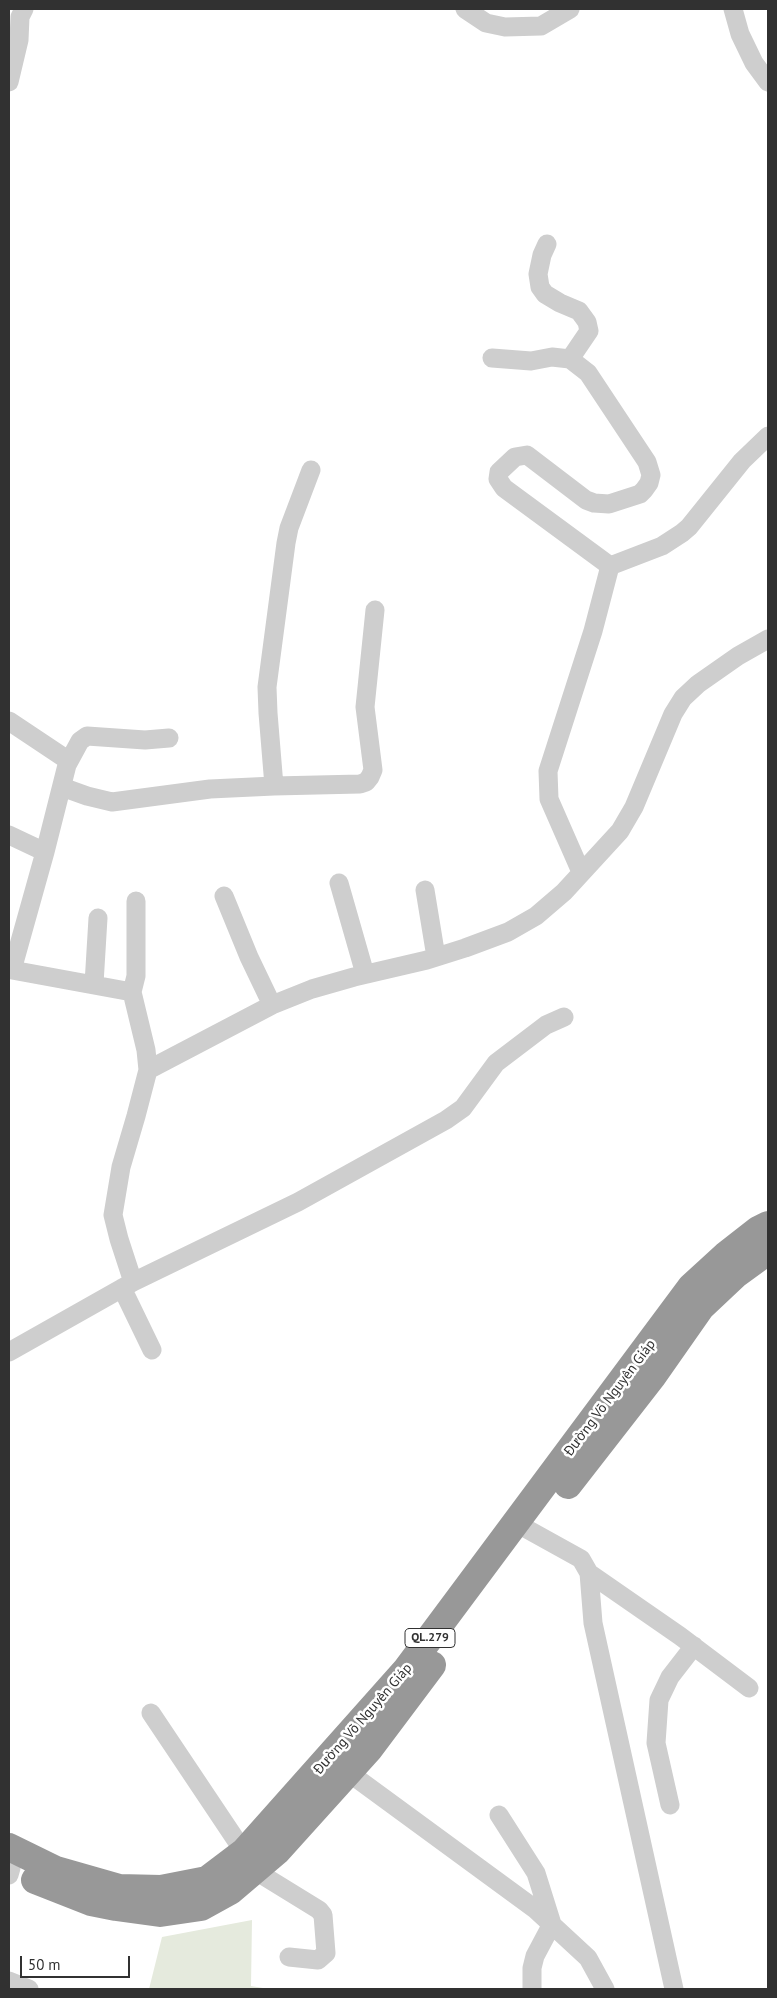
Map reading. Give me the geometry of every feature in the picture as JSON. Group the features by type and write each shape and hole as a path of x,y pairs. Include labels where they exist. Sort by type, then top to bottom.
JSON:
{"highway":[{"name":"Đường Võ Nguyên Giáp","path":"249,1861 278,1851 369,1749 691,1287 726,1255 758,1230 768,1225"},
{"name":"Đường Võ Nguyên Giáp","path":"9,1864 44,1884 90,1902 160,1913 201,1907 230,1891 249,1861 524,1528 652,1377 701,1307 735,1275 768,1251"}],"street":[{"path":"9,82 19,40 20,17 24,9"},
{"path":"465,9 486,23 505,27 541,26 570,9"},
{"path":"733,9 740,34 754,63 768,82"},
{"path":"547,244 542,255 538,274 540,287 545,294 560,303 578,310 587,322 589,331 570,359"},
{"path":"492,358 531,361 552,357 570,359 588,373 647,462 651,475 649,483 640,494 615,503 594,503 579,495 531,456 523,454 515,457 501,469 498,478 504,488 610,566"},
{"path":"610,566 662,546 682,534 742,461 768,436"},
{"path":"274,786 267,687 289,528 311,470"},
{"path":"581,872 549,799 548,771 593,631 610,566"},
{"path":"62,787 112,802 168,793 274,786 360,784 370,777 373,770 365,707 376,610"},
{"path":"148,1070 272,1005 312,989 436,957 508,932 536,916 564,892 581,872 612,842 627,820 674,714 683,698 698,684 738,656 768,639"},
{"path":"9,720 69,761"},
{"path":"132,992 94,984 10,974 69,761 80,741 87,736 146,740 168,738"},
{"path":"9,835 45,852"},
{"path":"339,883 365,974"},
{"path":"425,890 436,957"},
{"path":"224,896 249,957 272,1005"},
{"path":"136,902 136,976 132,992 146,1050 148,1070 121,1167 113,1215 127,1285 152,1350"},
{"path":"94,984 98,918"},
{"path":"9,1352 127,1285 298,1202 446,1120 463,1108 496,1063 546,1025 564,1017"},
{"path":"524,1528 581,1559 589,1572 694,1646 749,1688"},
{"path":"589,1572 593,1623 674,1989"},
{"path":"670,1805 656,1742 659,1700 670,1677 694,1646"},
{"path":"151,1713 249,1861 319,1910 323,1915 326,1953 318,1960 289,1957"},
{"path":"348,1772 535,1909 588,1958 606,1989"},
{"path":"499,1815 536,1873 552,1924 535,1956 532,1968 532,1989"},
{"path":"9,1981 29,1989"}],"shaded area":[{"path":"252,1920 251,1986 269,1989 149,1989 162,1937"}]}
